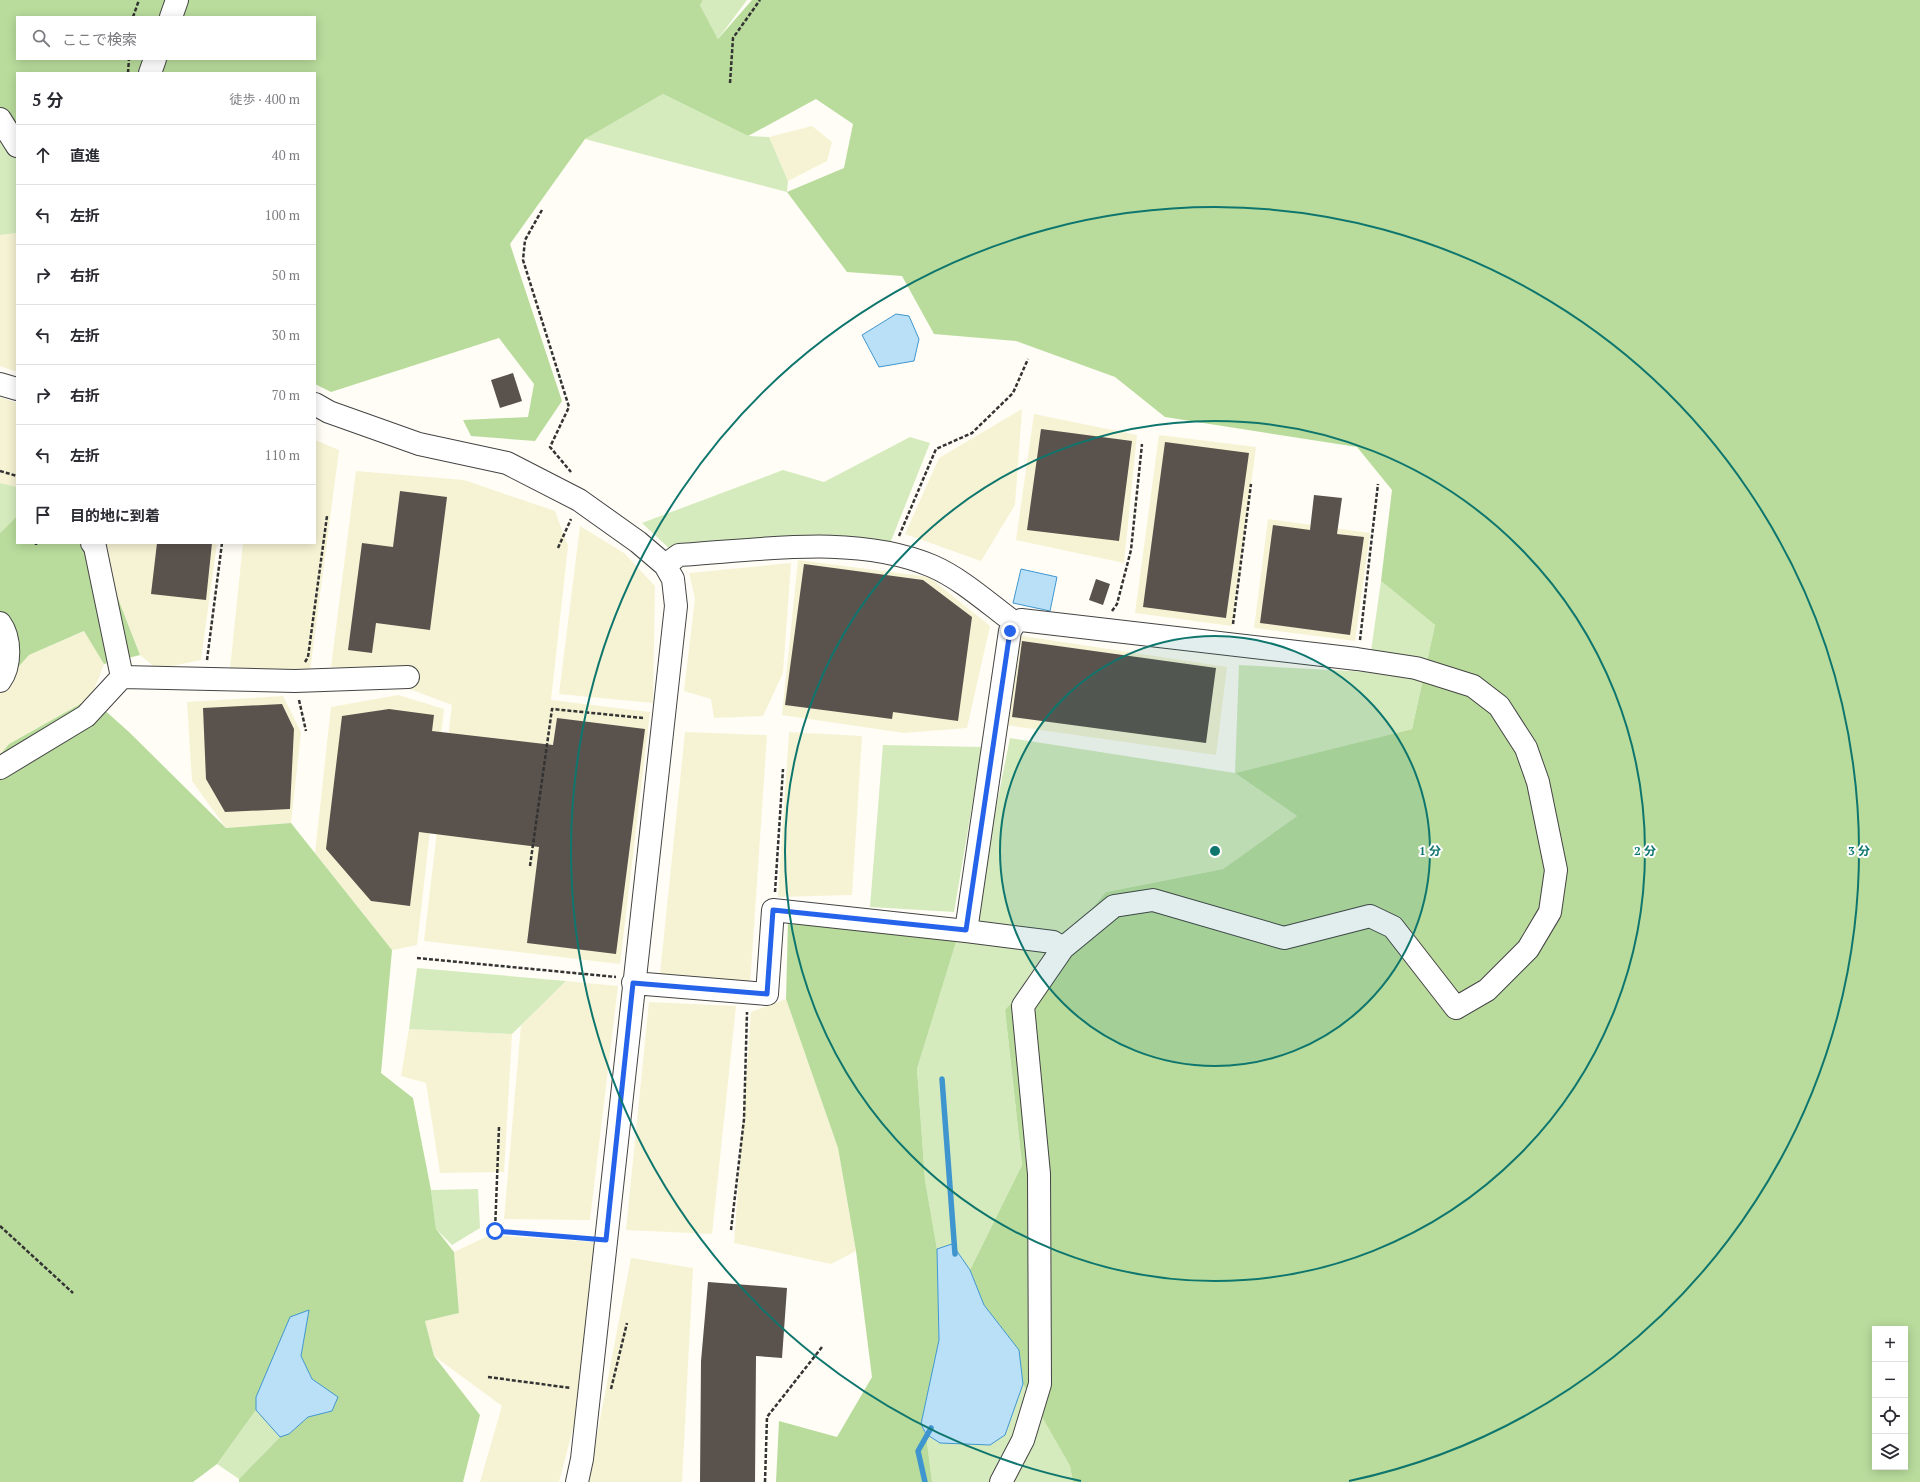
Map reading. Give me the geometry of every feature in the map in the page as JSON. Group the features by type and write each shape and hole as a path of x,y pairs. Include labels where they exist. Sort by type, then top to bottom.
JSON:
{"street":[{"path":"171,16 177,0"},
{"path":"150,72 155,60"},
{"path":"0,119 16,144"},
{"path":"0,384 16,389"},
{"path":"316,405 329,412 419,444 507,463 579,500 638,542 665,565 673,579 676,606 633,983 590,1391 578,1482"},
{"path":"93,544 95,547 122,677"},
{"path":"665,565 679,555 830,546 896,554 932,566 950,575 1015,623"},
{"path":"966,930 1010,631 1015,623 1021,620 1358,659 1416,668 1472,686 1500,706 1526,748 1538,782 1556,870 1550,912 1528,949 1486,990 1456,1008 1393,927 1370,916 1284,938 1153,900 1114,906 1063,948 1023,1006 1039,1174 1040,1384 1023,1440 1001,1482"},
{"path":"0,623 4,629 9,655 5,675 0,681"},
{"path":"0,768 86,716 122,677 295,681 408,677"},
{"path":"633,983 767,994 773,910 966,930 1052,942 1063,948"}],"path":[{"path":"133,16 139,0"},
{"path":"730,84 733,38 760,0"},
{"path":"128,72 129,60"},
{"path":"542,210 525,240 523,260 569,407 550,448 576,476"},
{"path":"896,554 900,533 936,449 972,433 1013,393 1028,359"},
{"path":"1098,630 1117,604 1131,550 1142,444"},
{"path":"0,471 16,476"},
{"path":"1230,645 1251,484"},
{"path":"1358,659 1378,484"},
{"path":"558,548 579,500"},
{"path":"306,731 295,681 308,657 327,516"},
{"path":"205,680 222,544"},
{"path":"530,866 552,709 664,720"},
{"path":"773,910 783,769"},
{"path":"417,958 621,977 633,983"},
{"path":"731,1230 744,1119 747,993"},
{"path":"499,1127 495,1231 606,1240"},
{"path":"0,1226 73,1293"},
{"path":"765,1482 767,1417 822,1347"},
{"path":"488,1377 590,1391"}],"shaded area":[{"path":"812,126 832,142 827,161 788,181 769,137"},
{"path":"16,233 16,372 0,366 0,235"},
{"path":"0,397 16,403 16,487 0,483"},
{"path":"1022,409 1015,505 981,561 905,534 939,458"},
{"path":"1034,414 1137,435 1124,563 1016,540"},
{"path":"1159,435 1256,447 1232,626 1135,613"},
{"path":"316,440 339,450 310,671 230,669 243,544 316,544"},
{"path":"356,471 464,480 555,511 568,546 551,700 650,712 620,964 424,941 452,705 391,682 400,672 331,667"},
{"path":"1268,519 1370,533 1355,641 1254,628"},
{"path":"580,526 624,553 655,586 653,703 559,694"},
{"path":"103,544 217,544 201,660 157,669 140,655 108,573"},
{"path":"798,560 929,577 990,626 967,728 904,733 782,715"},
{"path":"791,563 783,673 763,716 714,718 711,699 684,691 695,598 689,573"},
{"path":"85,631 104,664 91,698 9,744 0,755 0,688 29,655"},
{"path":"1016,635 1227,667 1216,755 1005,725"},
{"path":"398,695 444,709 417,945 392,950 315,853 331,707"},
{"path":"283,696 301,732 291,823 226,828 192,781 187,702"},
{"path":"685,732 767,735 750,985 660,974"},
{"path":"789,732 862,736 852,895 778,897"},
{"path":"566,981 618,986 590,1220 504,1219 521,1025"},
{"path":"786,999 838,1148 856,1251 831,1264 734,1243 751,1012"},
{"path":"649,1002 736,1006 712,1234 626,1230"},
{"path":"409,1029 512,1034 504,1172 440,1173 426,1083 401,1076"},
{"path":"490,1235 596,1242 584,1387 559,1482 480,1482 502,1406 434,1356 425,1321 459,1313 454,1252"},
{"path":"631,1258 693,1268 682,1482 588,1482"}],"green space":[{"path":"0,0 703,0 700,5 718,39 752,0 1920,0 1920,1482 1073,1482 1070,1466 1023,1384 1019,1350 984,1305 970,1270 1022,1165 1005,1010 1106,892 1223,869 1297,816 1235,773 1412,729 1435,625 1381,581 1392,490 1357,447 1165,417 1115,377 1016,341 934,334 902,276 847,272 787,192 844,168 853,124 816,99 748,136 663,94 585,139 510,244 562,401 535,441 471,436 463,420 528,417 534,384 499,338 331,392 316,384 316,72 16,72 16,155 0,134"},
{"path":"703,0 747,0 718,39 700,5"},
{"path":"663,94 748,136 769,137 788,181 787,192 585,139"},
{"path":"0,134 16,155 16,233 0,235"},
{"path":"910,437 930,443 889,546 838,536 672,551 642,523 783,470 824,482"},
{"path":"0,483 16,487 16,517 0,533"},
{"path":"16,517 16,544 103,544 108,573 140,655 104,664 84,631 29,655 0,688 0,533"},
{"path":"1381,581 1435,625 1412,729 1235,773 1239,665 1368,672"},
{"path":"91,698 129,732 226,828 291,823 392,950 381,1073 413,1098 431,1190 436,1229 454,1252 459,1313 425,1321 434,1356 480,1415 463,1482 239,1482 239,1479 280,1437 289,1434 308,1417 332,1411 338,1397 312,1379 301,1356 309,1311 256,1397 256,1410 217,1464 193,1482 0,1482 0,755 9,744"},
{"path":"1010,738 1235,773 1297,816 1223,869 1106,892 1005,1010 1022,1165 970,1270 952,1244 937,1249 925,1180 917,1069 957,939 973,923"},
{"path":"883,745 982,747 954,912 870,907"},
{"path":"788,919 957,939 917,1069 925,1180 937,1249 939,1340 921,1424 926,1434 932,1482 776,1482 779,1421 837,1437 872,1377 856,1251 838,1148 786,999"},
{"path":"417,968 566,981 512,1034 409,1029"},
{"path":"478,1189 480,1228 452,1245 436,1229 431,1190"},
{"path":"1023,1384 1070,1466 1073,1482 932,1482 926,1434 940,1443 1005,1435"},
{"path":"256,1410 280,1437 239,1479 217,1464"}],"water":[{"path":"896,314 909,316 919,339 914,361 879,367 862,335"},
{"path":"1021,569 1057,577 1050,611 1013,603"},
{"path":"952,1244 970,1270 984,1305 1019,1350 1023,1384 1005,1435 990,1445 940,1443 926,1434 921,1424 939,1340 937,1249"},
{"path":"309,1310 301,1356 312,1379 338,1397 332,1411 308,1417 289,1434 280,1437 256,1410 256,1397 290,1317"}],"building":[{"path":"513,373 522,401 500,408 491,380"},
{"path":"1041,429 1132,441 1119,541 1027,530"},
{"path":"1165,442 1249,453 1226,618 1143,607"},
{"path":"400,491 447,497 430,630 376,623 372,653 348,650 362,543 393,547"},
{"path":"1314,495 1342,498 1337,534 1364,537 1350,635 1260,623 1273,525 1310,530"},
{"path":"157,544 212,544 206,600 151,594"},
{"path":"804,564 923,580 972,617 958,721 893,712 892,719 785,705"},
{"path":"1096,579 1110,584 1103,605 1089,600"},
{"path":"1022,641 1216,668 1206,743 1012,717"},
{"path":"282,704 294,729 290,809 225,812 206,779 203,708"},
{"path":"389,709 434,715 432,731 553,745 557,718 645,729 616,954 527,943 539,847 419,832 410,906 371,901 326,849 342,716"},
{"path":"708,1282 787,1288 782,1358 756,1356 755,1482 700,1482 701,1361"}],"waterway":[{"path":"942,1079 955,1254"},
{"path":"925,1482 918,1451 931,1428"}],"route":[{"path":"495,1231 606,1240 633,983 767,994 773,910 966,930 1010,631"}]}
